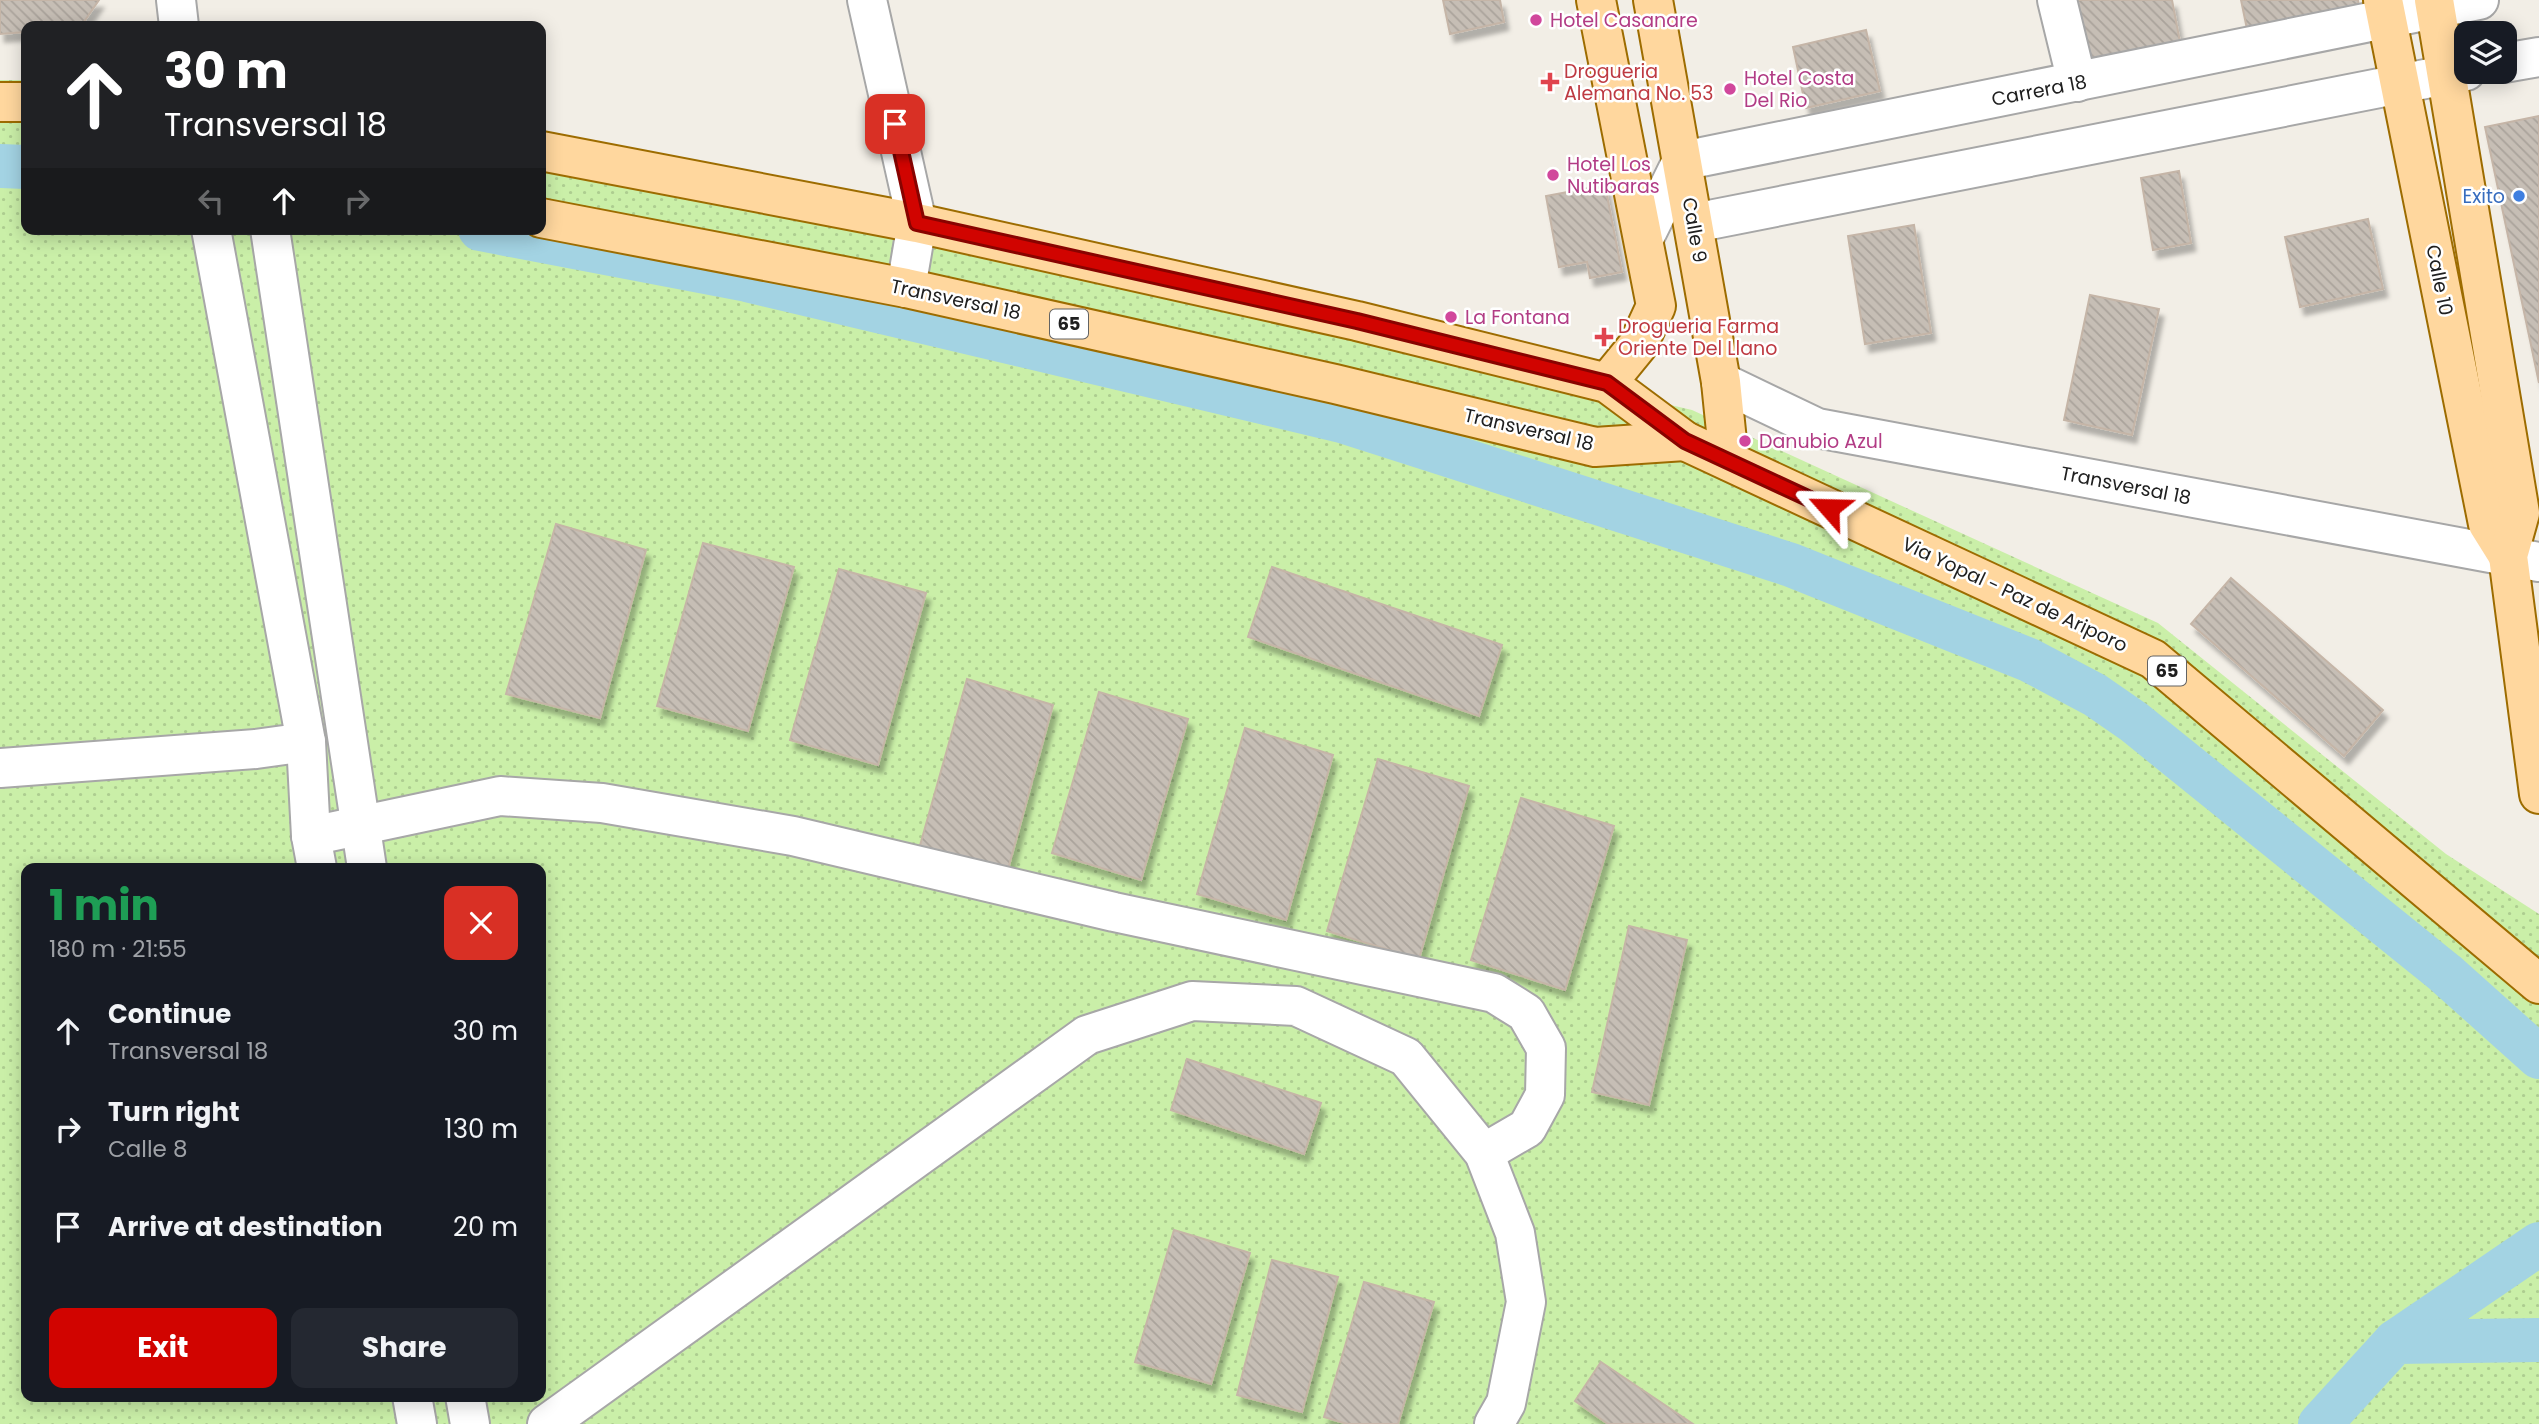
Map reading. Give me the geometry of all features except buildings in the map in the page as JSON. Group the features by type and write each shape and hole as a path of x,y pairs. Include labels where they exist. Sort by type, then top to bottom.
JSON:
{"main road":[{"path":"1596,0 1656,306 1638,345 1607,383"},
{"name":"Calle 9","path":"1653,0 1721,382 1729,461"},
{"name":"Calle 10","path":"2435,5 2454,63"},
{"name":"Calle 10","path":"2385,10 2488,524 2523,559"},
{"name":"Calle 10","path":"2459,84 2520,513 2539,794"},
{"path":"0,102 21,103"},
{"name":"65","path":"546,152 917,223 1357,321 1607,383 1685,441"},
{"name":"Transversal 18","path":"546,219 906,288 1335,384 1595,447 1685,441"},
{"name":"Via Yopal - Paz de Ariporo","path":"1685,441 2153,659 2539,984"}],"street":[{"path":"176,0 178,21"},
{"path":"867,0 917,223 906,288"},
{"path":"2057,0 2077,82"},
{"name":"Carrera 18","path":"1682,161 2077,82 2385,10 2479,0"},
{"path":"2517,61 2539,57"},
{"path":"1694,223 2454,73"},
{"path":"1644,238 1682,161"},
{"path":"212,235 306,742 314,852 359,825 500,796 602,803 793,836 1114,912 1494,993 1526,1013 1546,1048 1545,1095 1527,1128 1484,1153"},
{"path":"271,235 366,863"},
{"name":"Transversal 18","path":"1721,382 1817,428 2523,559"},
{"path":"0,768 306,742"},
{"path":"547,1424 1087,1035 1192,1001 1296,1006 1406,1057 1484,1153 1515,1233 1526,1302 1506,1403 1494,1424"},
{"path":"413,1402 417,1424"},
{"path":"466,1402 470,1424"}],"green space":[{"path":"0,80 21,80 21,235 546,235 546,161 1512,368 1692,410 2158,623 2446,854 2539,914 2539,1424 0,1424"}],"waterway":[{"path":"0,166 21,167"},
{"path":"511,235 747,280 1342,421 1791,565 2029,660 2095,695 2134,722 2445,973 2539,1057"},
{"path":"2395,1342 2539,1244"},
{"path":"2320,1424 2395,1342 2539,1340"}],"place":[{"name":"Hotel Casanare","path":"1536,20"},
{"name":"Drogueria Alemana No. 53","path":"1550,82"},
{"name":"Hotel Costa Del Rio","path":"1730,89"},
{"name":"Hotel Los Nutibaras","path":"1553,175"},
{"name":"Exito","path":"2519,196"},
{"name":"La Fontana","path":"1451,317"},
{"name":"Drogueria Farma Oriente Del Llano","path":"1604,337"},
{"name":"Danubio Azul","path":"1745,441"}],"route":[{"path":"895,124 917,223 1357,321 1607,383 1685,441 1829,508"}]}
